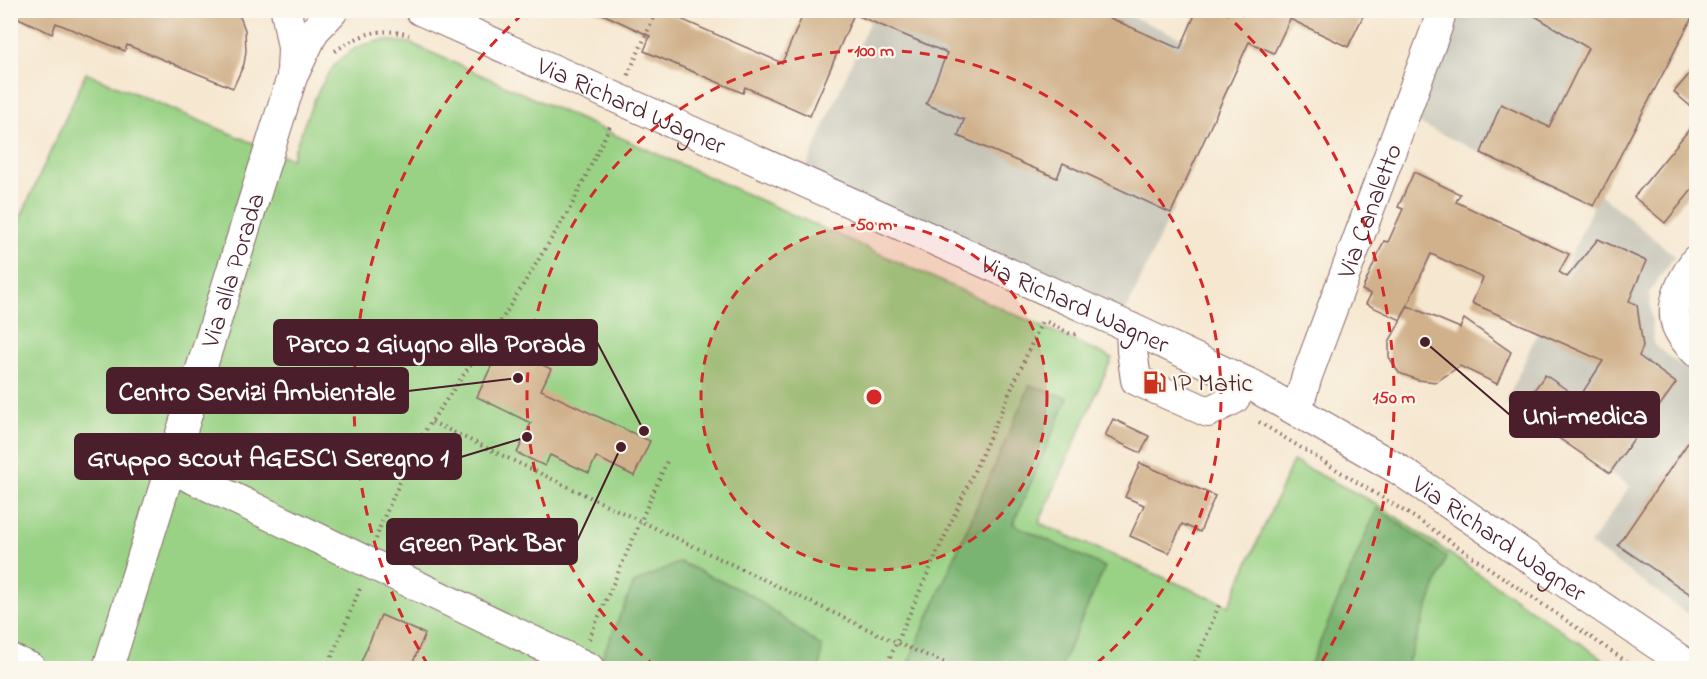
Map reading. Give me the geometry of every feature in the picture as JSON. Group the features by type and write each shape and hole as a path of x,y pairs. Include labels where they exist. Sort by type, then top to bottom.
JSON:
{"street":[{"name":"Via alla Porada","path":"286,10 293,48 292,77"},
{"path":"299,10 318,15 333,11"},
{"name":"Via alla Porada","path":"108,669 292,77 314,31 333,11"},
{"name":"Via Canaletto","path":"1297,410 1307,376 1437,27 1440,11"},
{"name":"Via Richard Wagner","path":"417,24 610,114 1131,328 1240,391 1297,410 1398,469 1692,669"},
{"path":"1696,260 1679,290 1675,308 1676,324 1685,340 1696,352"},
{"path":"1131,328 1131,351 1136,380 1208,412 1240,391"},
{"path":"171,468 581,665"},
{"path":"10,658 31,669"}],"path":[{"path":"327,669 370,564 381,524 420,438 502,319 571,207 657,10"},
{"path":"327,57 353,40 377,31 397,32 417,24"},
{"path":"610,114 621,129"},
{"path":"885,669 1043,319 1069,333 1089,337"},
{"path":"1240,391 1264,426 1417,519 1636,669"},
{"path":"432,422 897,643 957,669"},
{"path":"581,665 589,640 667,461"},
{"path":"1193,669 1220,603"}],"shaded area":[{"path":"874,11 1118,11 1239,62 1123,318 803,175"},
{"path":"1462,11 1696,11 1600,194 1675,256 1649,292 1654,345 1696,377 1696,620 1590,544 1630,486 1506,403 1593,206 1412,120"}],"green space":[{"path":"384,40 410,43 1112,358 1039,523 1229,606 1293,461 1377,504 1616,668 11,668 11,239 86,73 291,159 320,87 328,74 352,50 365,44"},
{"path":"1030,385 1068,398 1013,524 1105,567 1060,668 906,668"},
{"path":"1377,508 1446,557 1406,668 1309,668"},
{"path":"680,562 751,595 822,647 820,668 625,668 602,657 634,583"}],"building":[{"path":"10,10 235,10 245,30 244,64 233,88 127,45 125,51 56,23 52,34 10,14"},
{"path":"594,10 660,10 782,63 805,10 1092,10 1180,49 1197,10 1366,10 1348,47 1290,19 1274,53 1249,42 1171,213 1063,163 1057,178 958,136 964,120 926,104 947,53 854,14 810,116 745,87 743,93 644,51 650,36"},
{"path":"1525,10 1696,10 1594,206 1481,153 1501,104 1549,127 1588,48"},
{"path":"1696,66 1696,111 1674,92"},
{"path":"1696,121 1696,185 1665,223 1634,197"},
{"path":"1414,172 1460,194 1456,202 1569,254 1559,272 1567,277 1598,239 1646,261 1629,301 1637,305 1643,347 1639,356 1676,383 1610,473 1519,411 1545,375 1579,398 1603,361 1472,303 1483,278 1431,254 1401,319 1408,306 1460,328 1464,319 1511,352 1497,384 1460,366 1436,382 1418,380 1399,373 1389,357 1389,342 1401,320 1366,304 1371,294 1362,290 1384,241 1388,242 1403,209 1398,207"},
{"path":"501,345 551,369 541,390 650,441 634,476 596,457 589,473 550,455 545,466 517,453 531,423 477,397"},
{"path":"1113,419 1149,436 1141,453 1105,436"},
{"path":"1696,431 1696,598 1618,545"},
{"path":"1140,463 1215,496 1200,532 1182,524 1169,553 1130,536 1144,505 1125,497"},
{"path":"381,615 425,634 410,669 358,669"}],"place":[{"name":"Uni-medica","path":"1425,342"},
{"name":"Centro Servizi Ambientale","path":"518,378"},
{"name":"IP Matic","path":"1154,382"},
{"name":"Parco 2 Giugno alla Porada","path":"644,431"},
{"name":"Gruppo scout AGESCI Seregno 1","path":"527,437"},
{"name":"Green Park Bar","path":"621,447"}]}
